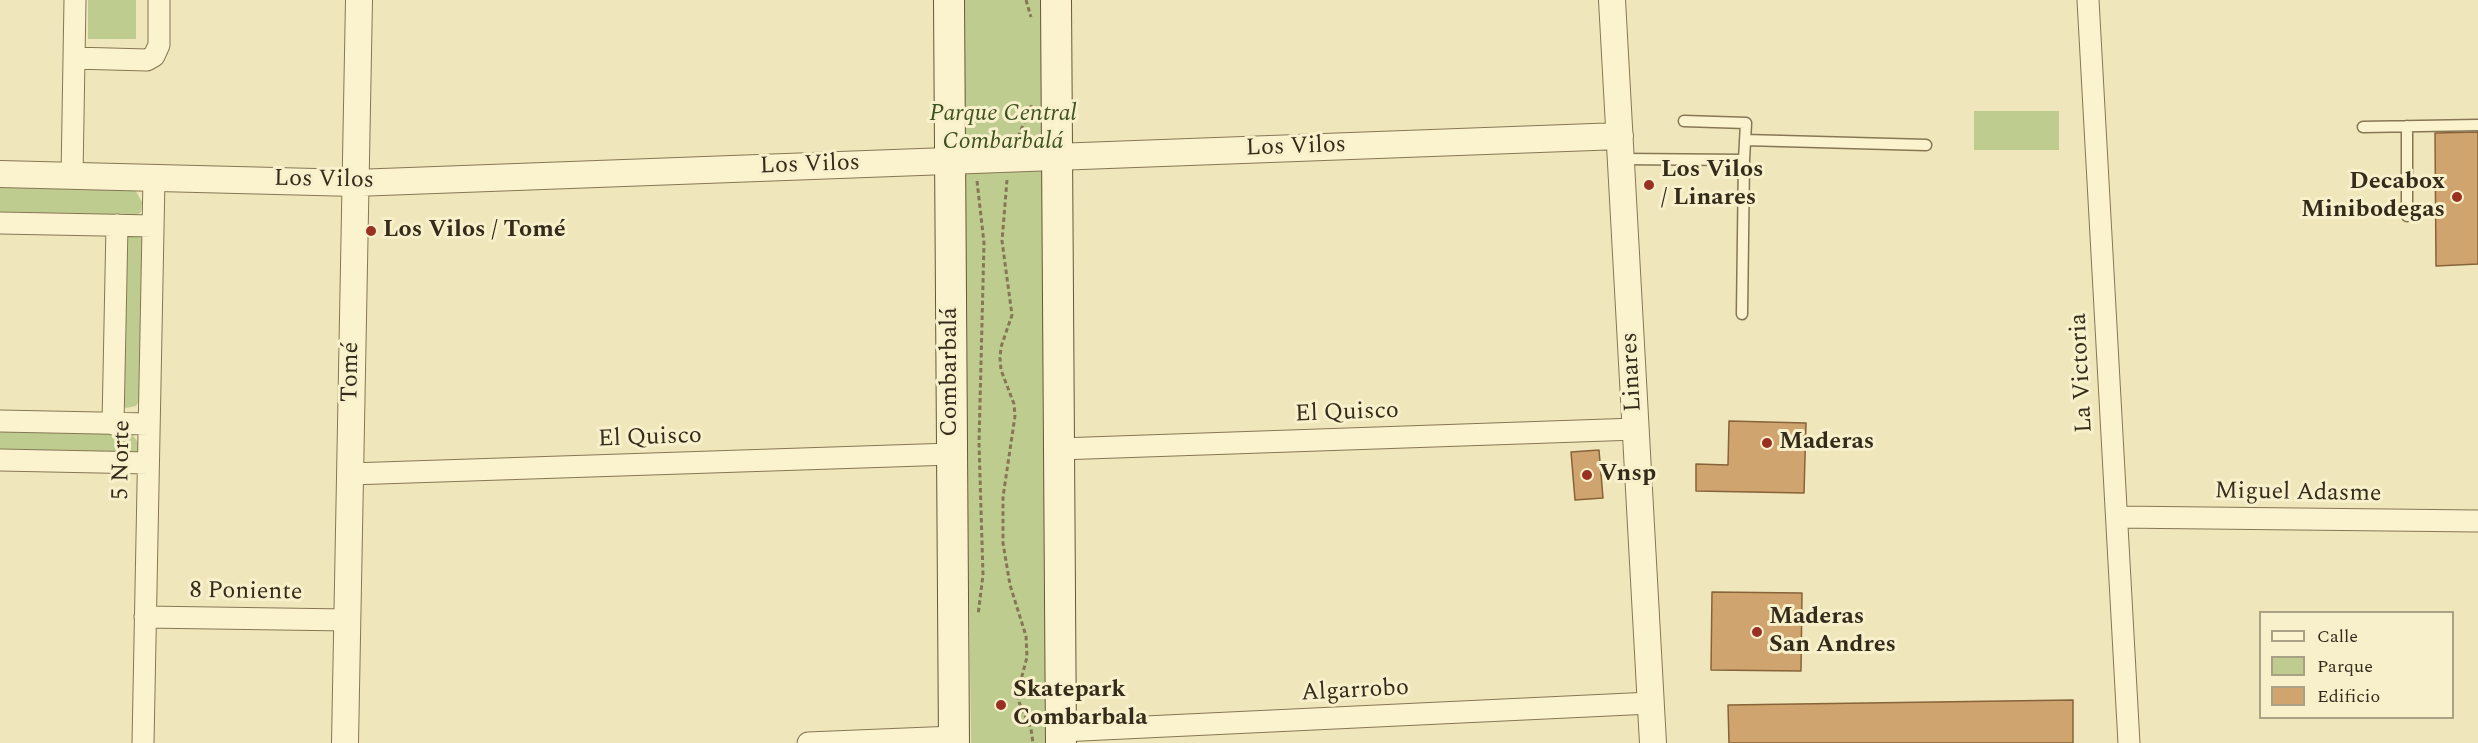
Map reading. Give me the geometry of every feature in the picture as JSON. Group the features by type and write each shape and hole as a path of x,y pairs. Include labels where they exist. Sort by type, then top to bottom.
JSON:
{"main road":[{"name":"Combarbalá","path":"949,0 962,160 952,454 954,740"},
{"path":"1056,0 1061,737"}],"street":[{"path":"72,176 75,0"},
{"path":"74,58 151,59 158,49 159,0"},
{"name":"Tomé","path":"345,743 358,0"},
{"name":"Linares","path":"1612,0 1653,743"},
{"name":"La Victoria","path":"2088,0 2129,743"},
{"name":"Los Vilos","path":"0,174 355,183 1057,157 1620,148"},
{"name":"5 Norte","path":"143,743 154,178"},
{"path":"0,223 153,226"},
{"name":"5 Norte","path":"113,424 117,225"},
{"path":"0,421 149,424"},
{"name":"El Quisco","path":"1059,450 1636,429"},
{"name":"El Quisco","path":"350,474 952,454"},
{"path":"0,460 148,464"},
{"name":"Miguel Adasme","path":"2116,517 2478,521"},
{"name":"8 Poniente","path":"145,617 347,620"},
{"name":"Algarrobo","path":"1061,737 1651,703"},
{"path":"808,743 954,740"}],"lane":[{"path":"1684,121 1746,123 1743,314"},
{"path":"2363,128 2478,125"},
{"path":"2407,126 2408,216"},
{"path":"1745,140 1926,145"},
{"path":"1620,148 1744,160"}],"path":[{"path":"1026,0 1032,22"},
{"path":"1032,104 1009,159 1002,241 1012,315 1001,346 1000,358 1001,370 1014,404 1015,416 1003,497 1003,543 1010,585 1026,636 1027,657 1018,691 1018,700 1031,729 1033,743"},
{"path":"962,160 982,205 984,243 979,442 983,575 978,617"}],"green space":[{"path":"88,0 136,0 136,39 88,39"},
{"name":"Parque Central Combarbalá","path":"961,0 1044,0 1045,743 971,743"},
{"path":"1974,111 2059,111 2059,150 1974,150"},
{"path":"0,181 134,188 142,202 141,212 136,216 0,214"},
{"path":"142,234 139,401 136,406 126,408 121,406 123,235"},
{"path":"0,425 131,433 138,442 138,449 137,452 0,453"}],"building":[{"name":"Decabox Minibodegas","path":"2478,132 2478,264 2436,266 2435,133"},
{"name":"Maderas","path":"1729,421 1806,423 1804,493 1696,491 1696,464 1728,465"},
{"name":"Vnsp","path":"1599,450 1603,498 1575,500 1571,452"},
{"name":"Maderas San Andres","path":"1712,592 1802,593 1801,671 1711,670"},
{"path":"2073,700 2073,743 1729,743 1728,705"}],"place":[{"name":"Los Vilos / Linares","path":"1649,185"},
{"name":"Decabox Minibodegas","path":"2457,197"},
{"name":"Los Vilos / Tomé","path":"371,231"},
{"name":"Maderas","path":"1767,443"},
{"name":"Vnsp","path":"1587,475"},
{"name":"Maderas San Andres","path":"1757,632"},
{"name":"Skatepark Combarbala","path":"1001,705"}]}
